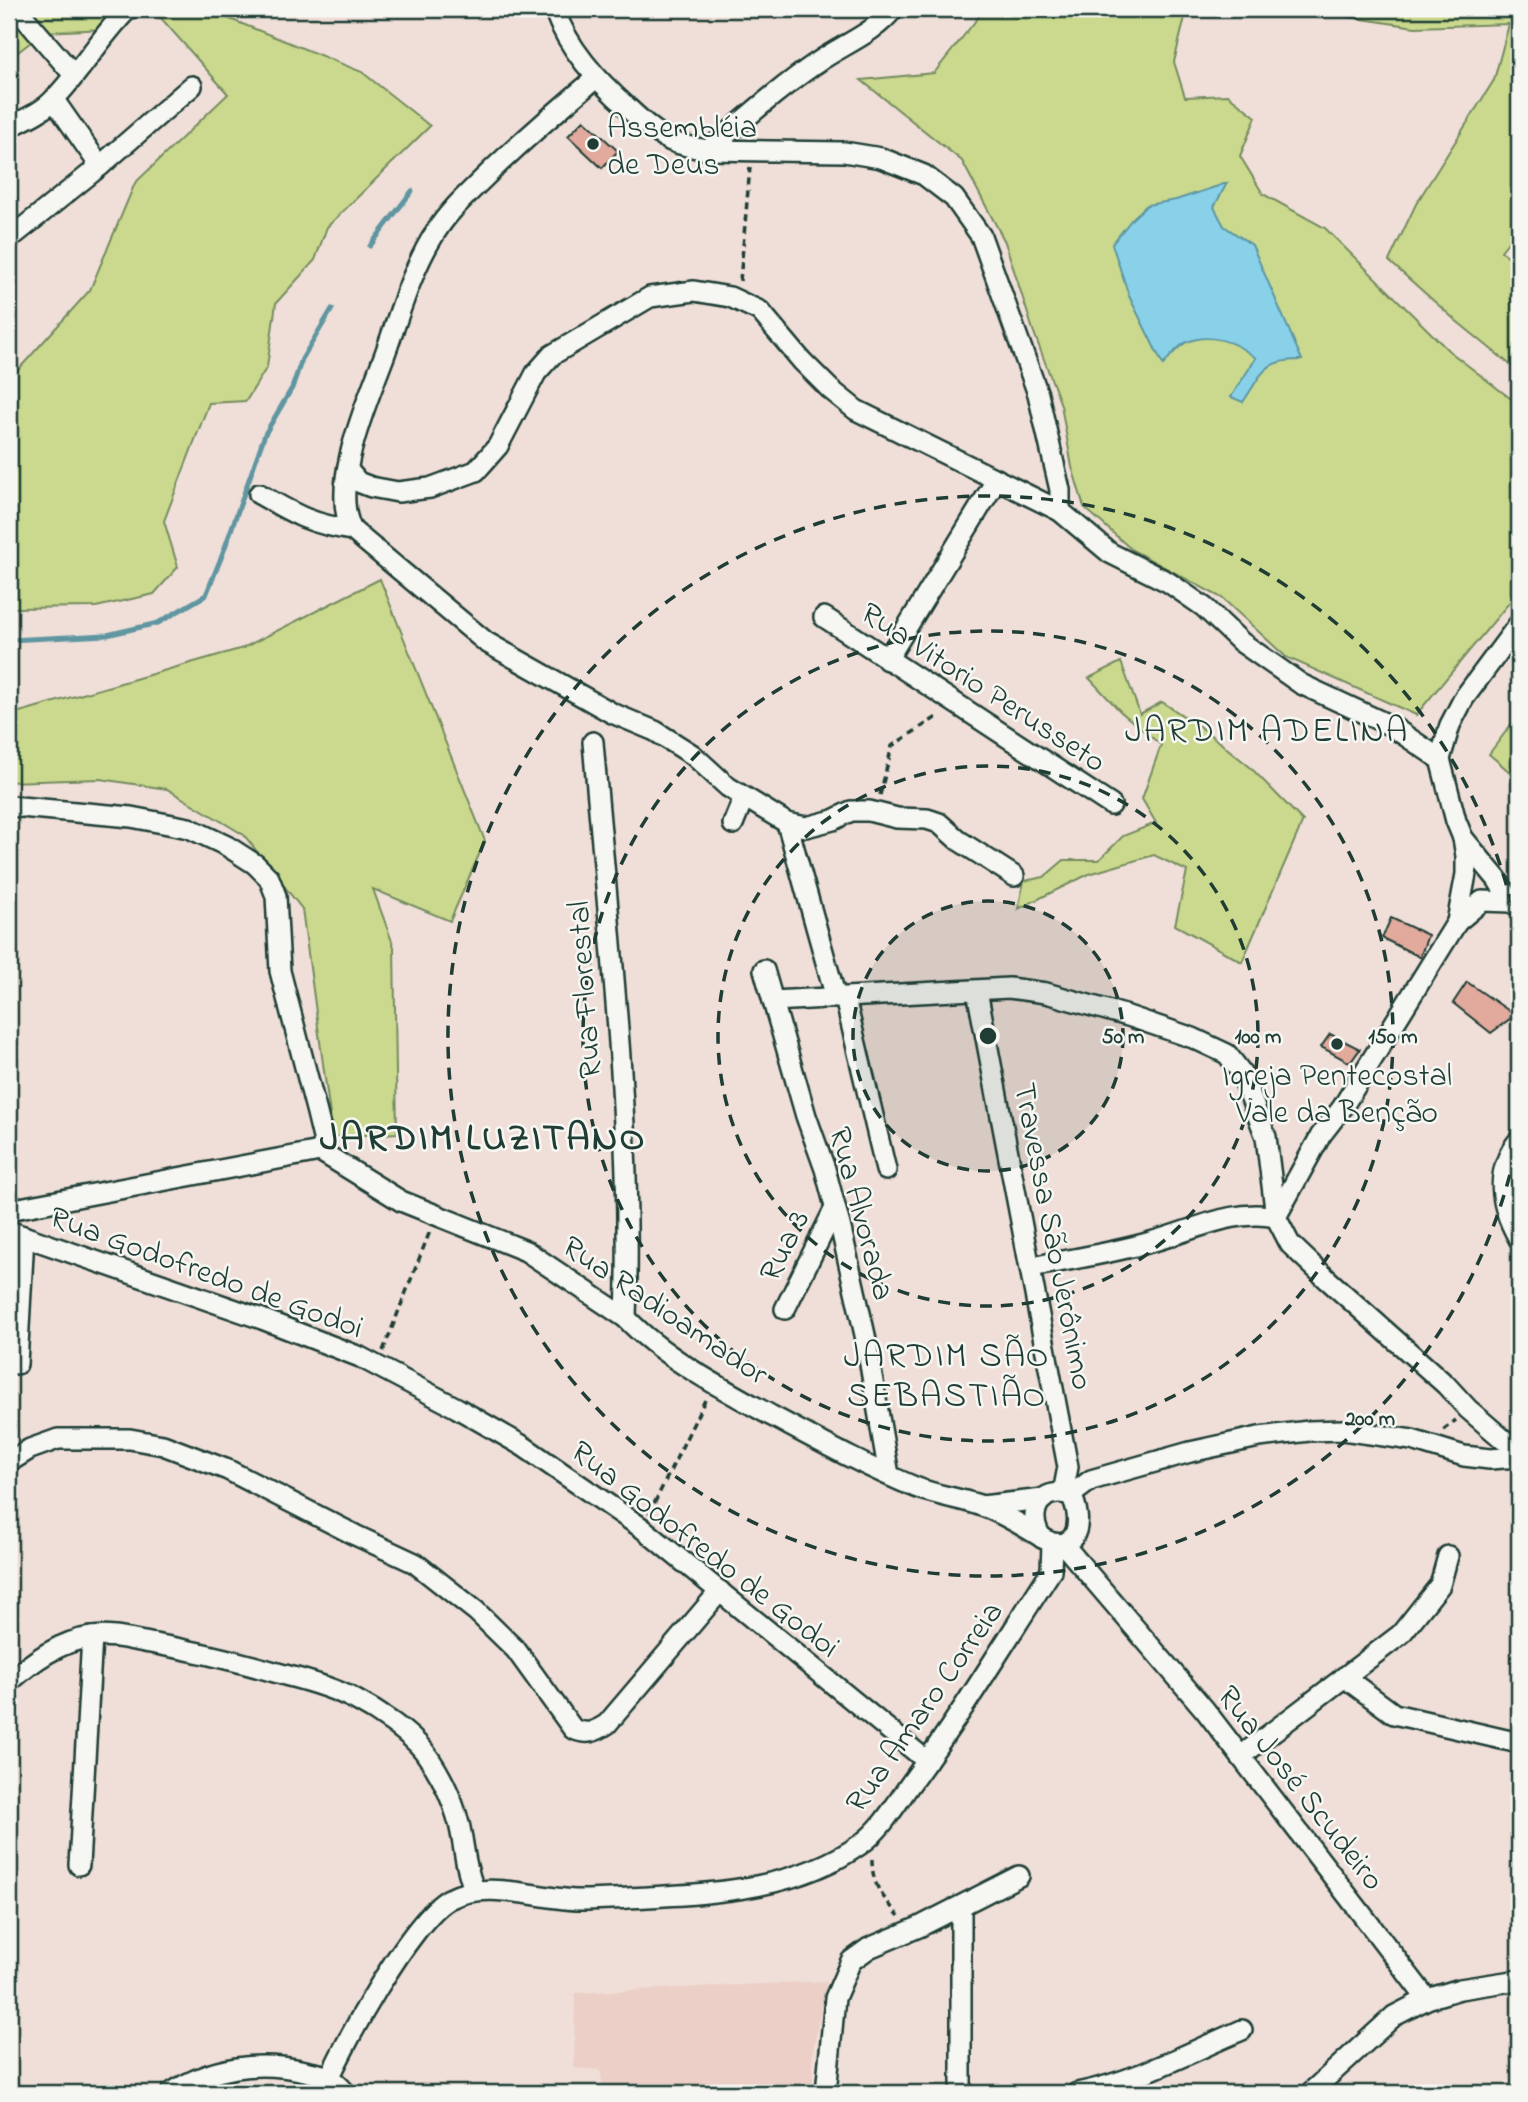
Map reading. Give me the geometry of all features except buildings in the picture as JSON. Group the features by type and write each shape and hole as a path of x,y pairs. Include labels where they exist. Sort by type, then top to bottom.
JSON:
{"street":[{"path":"17,9 74,75"},
{"path":"9,127 31,117 54,100 107,31 128,9"},
{"path":"554,9 575,50 596,78 646,124 668,140 688,148 708,150 844,152 881,158 925,175 954,198 981,236 1038,394 1060,490 1059,511"},
{"path":"708,150 817,62 861,35 893,9"},
{"path":"596,78 535,130 461,200 435,234 409,289 356,430 348,470 345,517 352,530 486,642 612,713 655,731 694,754 727,787 796,825 833,820 851,811 939,823 958,840 1014,876"},
{"path":"9,239 100,166 192,86"},
{"path":"54,100 100,166"},
{"path":"348,470 358,482 398,492 430,488 476,471 498,446 536,373 552,355 650,297 694,291 730,297 760,311 830,389 856,410 1059,511 1110,553 1168,582 1204,607 1241,642 1301,684 1391,726 1440,759"},
{"path":"887,660 997,479"},
{"path":"259,494 299,517 352,530"},
{"name":"Rua Vitorio Perusseto","path":"824,617 1111,805"},
{"path":"1515,904 1463,838 1440,759 1450,725 1464,698 1519,624"},
{"name":"Rua Florestal","path":"593,742 616,1005 627,1208 626,1318"},
{"path":"733,824 744,797"},
{"path":"9,806 131,817 189,828 227,846 255,864 269,878 276,896 280,971 324,1142 320,1151 9,1210"},
{"path":"796,825 886,1170"},
{"path":"1457,922 1466,874 1463,838"},
{"path":"1276,1217 1321,1135 1342,1108 1457,922 1482,901 1515,904"},
{"name":"Rua Alvorada","path":"764,970 835,1208 865,1335 889,1475"},
{"path":"774,1001 1009,988 1045,993 1128,1016 1194,1038 1227,1054 1241,1072 1266,1137 1276,1217 1290,1244 1446,1385 1468,1409 1504,1440 1519,1447"},
{"name":"Travessa São Jerônimo","path":"977,991 1068,1467 1067,1494"},
{"path":"1519,1140 1510,1151 1503,1168 1501,1188 1504,1207 1519,1239"},
{"name":"Rua Radioamador","path":"320,1151 401,1201 526,1251 626,1318 639,1332 713,1384 820,1442 928,1492 982,1506 1053,1542"},
{"path":"17,1364 25,1236 32,1228 31,1218 36,1204"},
{"name":"Rua 3","path":"785,1309 835,1208"},
{"path":"1031,1267 1152,1242 1239,1215 1261,1214 1276,1217"},
{"name":"Rua Godofredo de Godoi","path":"25,1236 262,1319 377,1366 523,1446 642,1528 927,1761"},
{"path":"1067,1494 1077,1505 1073,1537 1053,1542 1036,1529 1035,1511 1043,1499 1067,1494 1091,1480 1190,1452 1259,1437 1343,1430 1412,1440 1464,1456 1490,1460 1519,1457"},
{"path":"9,1462 30,1449 58,1439 108,1438 163,1445 228,1470 415,1563 476,1611 516,1650 573,1729 583,1734 596,1732 607,1724 720,1591"},
{"name":"Rua Radioamador","path":"982,1506 1043,1499"},
{"name":"Rua José Scudeiro","path":"1053,1542 1205,1710 1427,1999"},
{"name":"Rua Amaro Correia","path":"474,1889 579,1900 699,1894 781,1881 813,1871 850,1851 871,1836 927,1761 1051,1571 1053,1542"},
{"path":"1241,1756 1401,1634 1440,1585 1448,1556"},
{"path":"9,1682 32,1662 57,1648 92,1637 121,1638 190,1650 310,1682 354,1699 389,1720 422,1749 439,1774 453,1804 462,1837 464,1862 474,1889 448,1899 425,1920 355,2027 326,2085"},
{"path":"79,1865 92,1637"},
{"path":"1344,1677 1394,1714 1519,1741"},
{"path":"826,2093 835,1998 851,1961 869,1948 919,1927 1019,1876"},
{"path":"961,1906 961,2093"},
{"path":"1310,2093 1394,2016 1427,1999 1460,1989 1519,1980"},
{"path":"1077,2093 1098,2089 1242,2030"},
{"path":"171,2093 189,2081 221,2070 246,2067 288,2067 346,2093"}],"path":[{"path":"738,301 752,151"},
{"path":"876,813 892,746 956,704"},
{"path":"377,1366 436,1216"},
{"path":"642,1528 713,1384"},
{"path":"1426,1444 1468,1409"},
{"path":"871,1836 871,1874 874,1883 899,1916 919,1927"}],"shaded area":[{"path":"827,1981 812,2055 813,2093 604,2091 600,2070 574,2068 575,1993"}],"green space":[{"path":"9,9 86,9 127,28 44,32 9,59"},
{"path":"153,9 205,9 362,72 430,126 327,227 315,260 276,303 267,367 246,401 209,403 164,521 178,567 154,594 96,607 9,608 9,380 90,290 135,183 228,94"},
{"path":"985,9 1187,9 1174,62 1185,97 1228,95 1256,117 1240,156 1263,194 1325,228 1449,351 1519,405 1519,591 1416,715 1286,657 1222,598 1132,550 1084,507 1072,467 1061,405 1033,330 1005,242 962,161 861,80 934,73"},
{"path":"1319,9 1519,9 1519,228 1501,251 1519,264 1519,372 1389,261 1416,204 1494,80 1509,24 1415,27 1329,14"},
{"path":"380,579 485,841 450,921 373,889 394,947 397,1133 333,1137 302,909 244,835 167,789 100,779 9,782 9,715 243,648"},
{"path":"1121,662 1140,714 1162,702 1202,728 1250,767 1303,821 1242,962 1175,925 1187,871 1154,855 1089,874 1018,909 1024,881 1044,877 1064,860 1099,860 1123,836 1156,823 1142,799 1161,745 1121,712 1089,678"},
{"path":"1519,714 1519,780 1489,754"}],"water":[{"path":"1227,183 1214,207 1224,226 1252,245 1302,360 1271,365 1260,376 1243,402 1231,397 1256,358 1232,344 1206,338 1184,344 1163,365 1129,296 1112,244 1147,205 1176,200"}],"waterway":[{"path":"370,246 412,191"},
{"path":"9,640 107,635 158,623 206,595 265,434 292,388 302,359 332,309"}],"place":[{"name":"Assembléia de Deus","path":"593,144"},
{"name":"Igreja Pentecostal Vale da Benção","path":"1337,1044"}],"district":[{"name":"JARDIM ADELINA","path":"1267,729"},
{"name":"JARDIM LUZITANO","path":"483,1136"},
{"name":"JARDIM SÃO SEBASTIÃO","path":"947,1374"}]}
